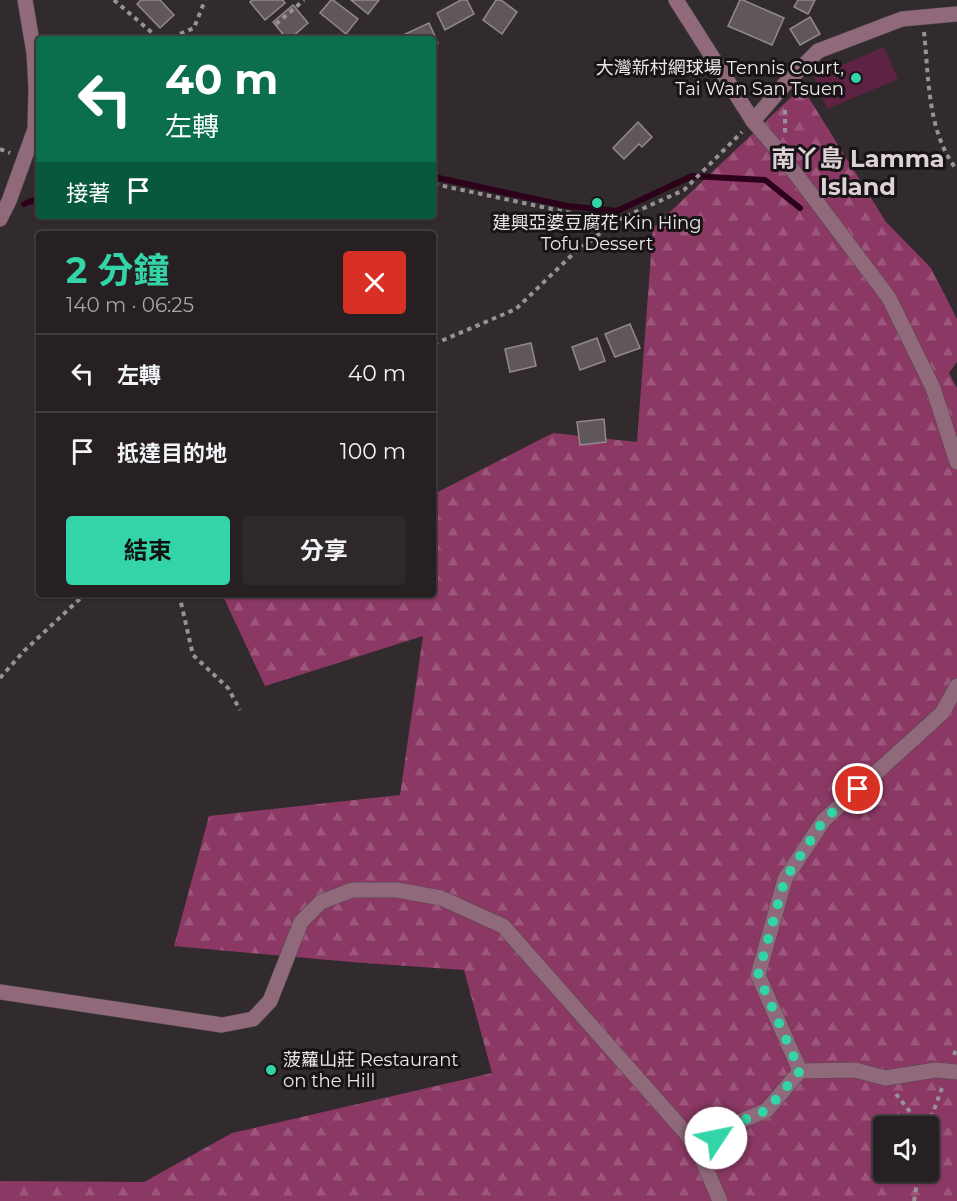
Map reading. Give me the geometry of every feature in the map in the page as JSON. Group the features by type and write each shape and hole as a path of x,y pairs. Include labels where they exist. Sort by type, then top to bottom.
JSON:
{"street":[{"path":"0,219 9,201 35,129 34,53 25,0"},
{"path":"676,0 753,121 786,160 889,298 933,388 957,462"},
{"path":"753,121 784,84 818,51 902,19 957,14"},
{"path":"800,1071 758,975 785,879 824,820 942,713 957,686"},
{"path":"0,992 222,1025 253,1019 270,1001 301,922 321,902 352,890 397,890 441,898 503,926 685,1132 699,1152 720,1201"},
{"path":"699,1152 732,1125 767,1110 800,1071 855,1070 885,1078 936,1070 957,1072"}],"path":[{"path":"114,0 156,36"},
{"path":"175,36 194,28 205,0"},
{"path":"276,24 304,0"},
{"path":"923,24 933,117 941,142 957,170"},
{"path":"784,84 786,160"},
{"path":"436,343 516,309 575,252 613,222 684,190 753,121"},
{"path":"436,184 613,222"},
{"path":"0,678 24,651 82,597"},
{"path":"180,597 193,656 228,688 240,710"},
{"path":"885,1078 914,1116"},
{"path":"914,1201 917,1182"}],"shaded area":[{"name":"大灣新村網球場 Tennis Court, Tai Wan San Tsuen","path":"884,47 898,79 827,109 814,77"}],"green space":[{"path":"802,87 886,222 931,268 957,319 957,362 949,373 957,388 957,1201 0,1201 0,1181 144,1182 232,1133 492,1073 464,970 174,946 209,816 400,795 423,636 265,686 223,597 436,597 436,493 553,433 637,442 653,228"}],"building":[{"path":"141,0 160,0 174,15 160,28 137,4"},
{"path":"252,0 283,0 285,3 265,20 250,2"},
{"path":"331,0 358,19 346,34 320,13"},
{"path":"351,0 379,0 368,14"},
{"path":"461,0 467,0 474,14 445,30 437,13"},
{"path":"496,0 501,0 517,12 502,34 483,20"},
{"path":"740,0 784,18 772,45 728,26"},
{"path":"798,0 815,0 808,14 794,7"},
{"path":"293,5 308,23 293,36 285,36 273,22"},
{"path":"810,17 820,34 800,45 790,29"},
{"path":"429,23 435,36 404,36"},
{"path":"638,122 652,137 642,147 639,144 624,159 613,148"},
{"path":"630,324 640,348 615,357 605,334"},
{"path":"597,338 605,361 580,370 572,347"},
{"path":"531,343 536,366 510,372 505,349"},
{"path":"604,419 606,442 580,445 577,422"}],"waterway":[{"path":"436,177 567,206 617,211 692,176 765,180 800,208"},
{"path":"24,204 36,199"}],"place":[{"name":"大灣新村網球場 Tennis Court, Tai Wan San Tsuen","path":"856,78"},
{"name":"建興亞婆豆腐花 Kin Hing Tofu Dessert","path":"597,203"},
{"name":"菠蘿山莊 Restaurant on the Hill","path":"271,1070"}],"district":[{"name":"南丫島 Lamma Island","path":"858,172"}],"route":[{"path":"716,1138 732,1125 767,1110 800,1071 758,975 785,879 824,820 858,789"}]}
